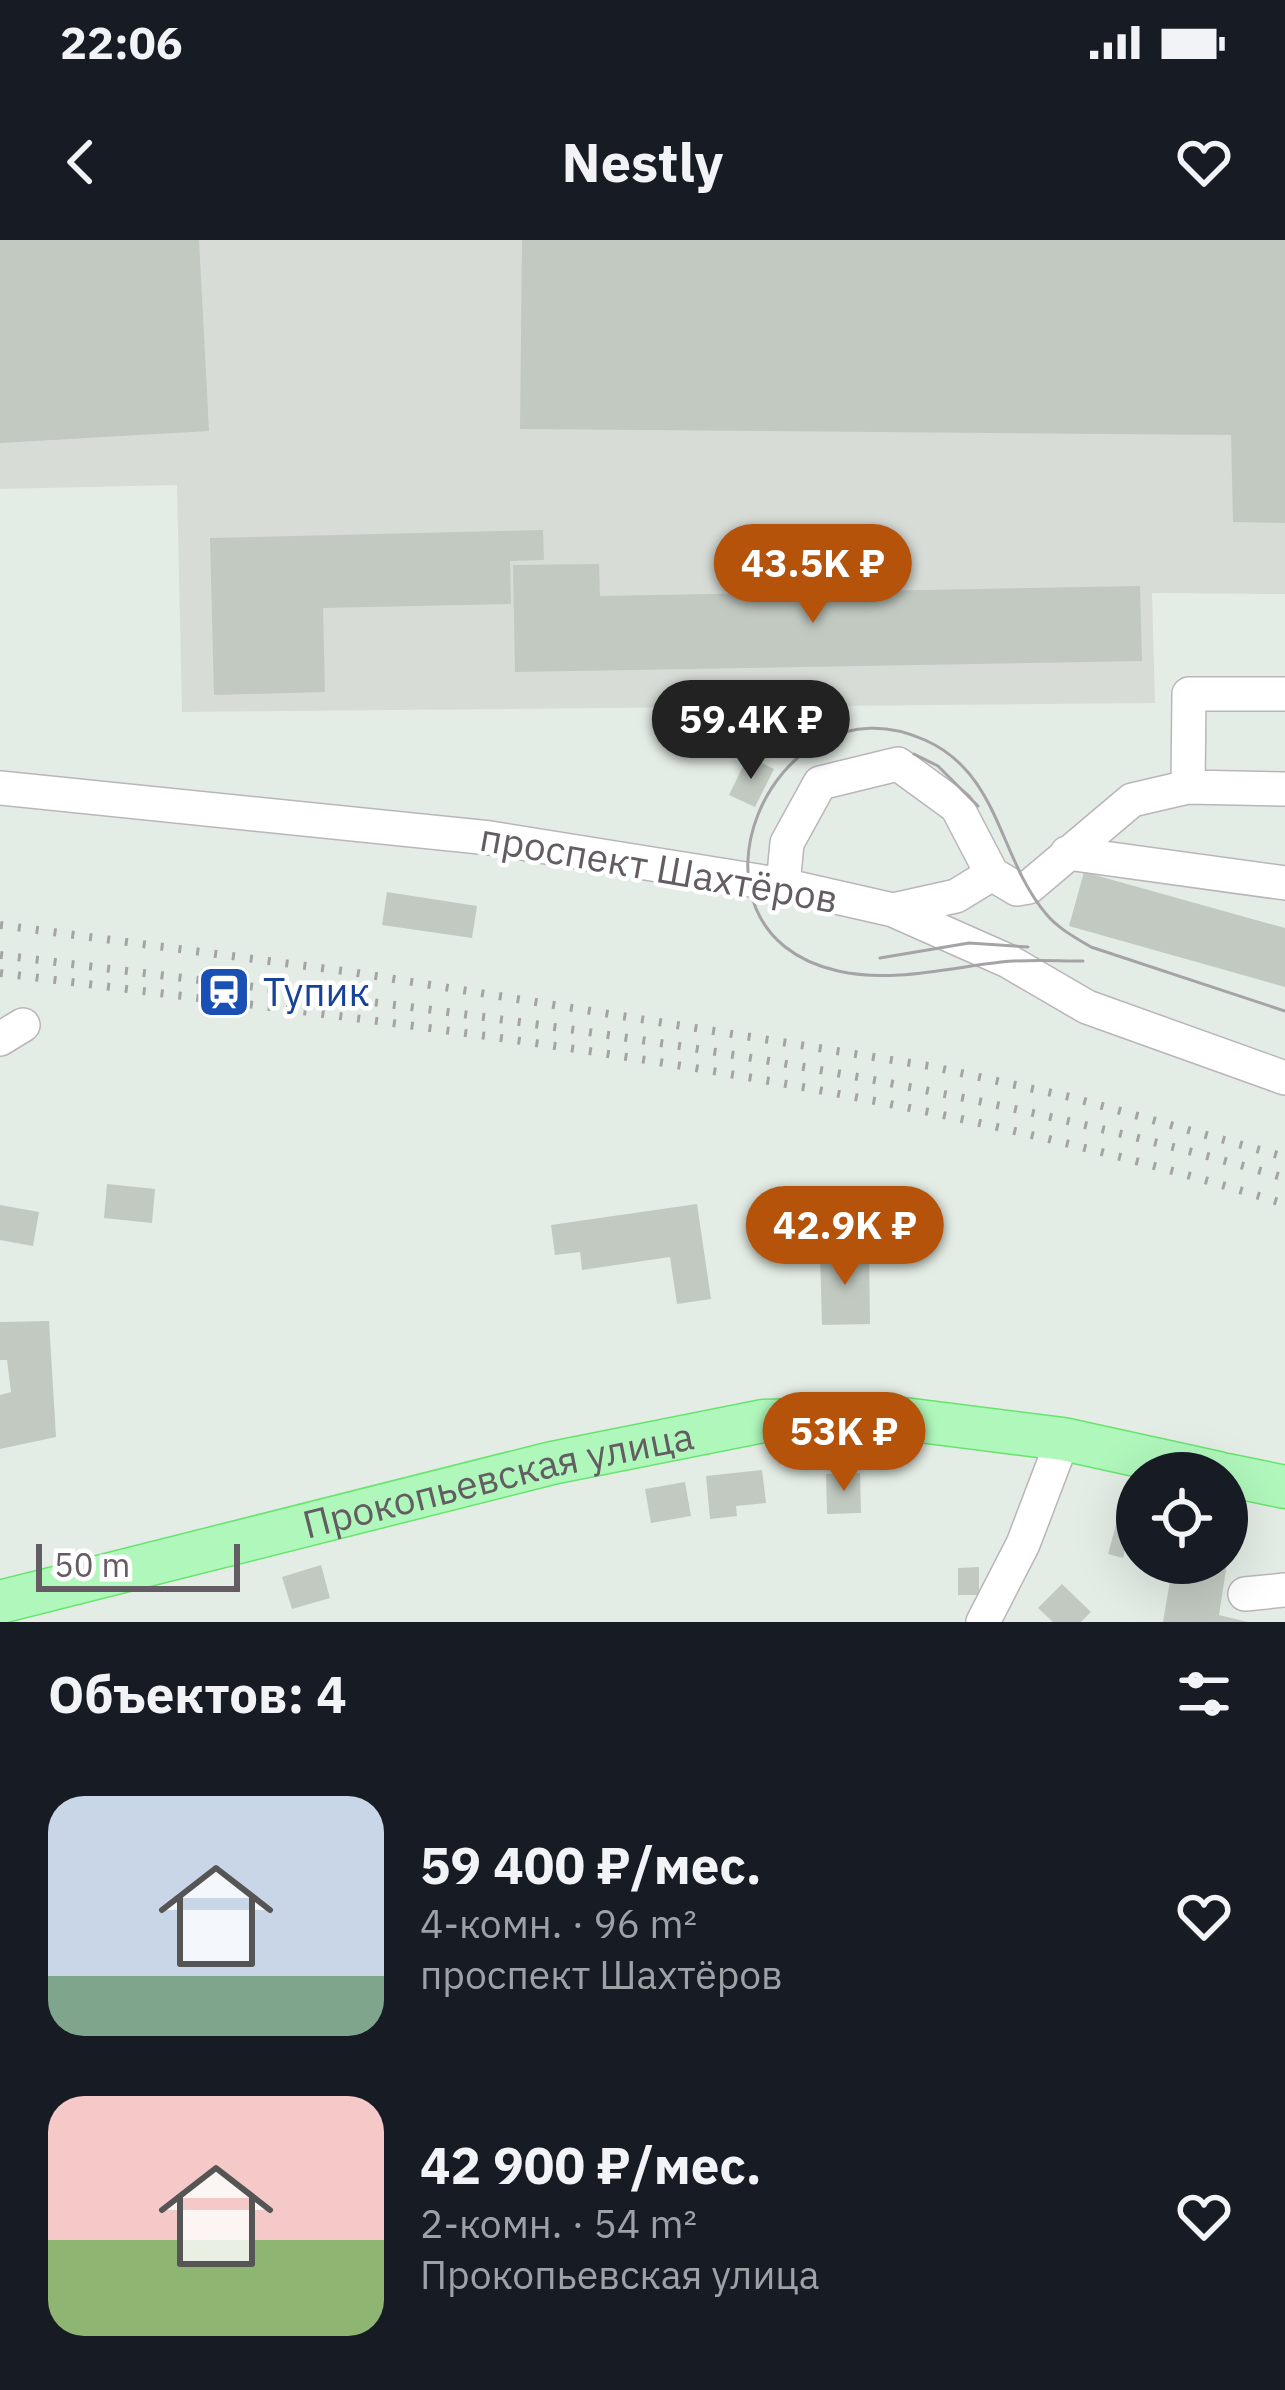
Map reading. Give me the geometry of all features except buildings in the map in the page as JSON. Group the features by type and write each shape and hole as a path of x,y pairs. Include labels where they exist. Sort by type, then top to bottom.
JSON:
{"main road":[{"name":"Прокопьевская улица","path":"0,1602 552,1462 763,1420 896,1418 1063,1439 1122,1452"},
{"name":"Прокопьевская улица","path":"1248,1479 1285,1487"}],"street":[{"path":"1188,787 1190,694 1285,694"},
{"path":"783,885 787,844 820,783 898,764 957,807 992,874 1017,890 1029,887 1132,800 1188,787 1285,789"},
{"name":"проспект Шахтёров","path":"0,788 490,838 783,885 893,910 1007,961 1087,1006 1285,1078"},
{"path":"1067,853 1285,883"},
{"path":"893,910 956,896 992,874"},
{"path":"983,1622 1023,1544 1063,1439"},
{"path":"1245,1594 1285,1590"}],"shaded area":[{"path":"0,240 1285,240 1285,594 1152,593 1155,703 182,712 177,485 0,489"}],"tram line":[{"path":"1083,961 1011,961 899,975 838,971 785,947 756,908 748,862 758,814 784,772 822,741 870,728 925,740 969,774 1031,893 1062,929 1091,947 1285,1011"},
{"path":"914,754 938,766 978,806"},
{"path":"880,958 969,943 1028,947"}],"railway":[{"path":"0,925 351,972 929,1066 1070,1097 1285,1157"},
{"path":"0,955 486,1017 808,1068 1127,1135 1285,1178"},
{"path":"0,973 486,1036 809,1088 1128,1159 1285,1204"}],"place":[{"name":"Тупик","path":"224,992"}]}
